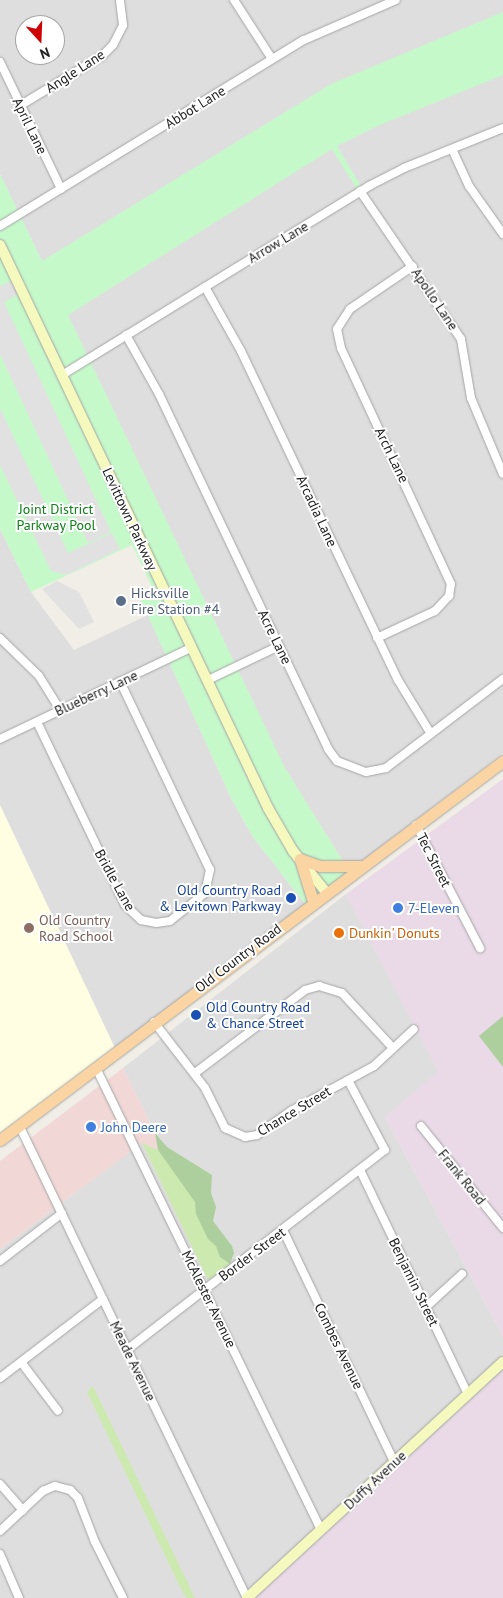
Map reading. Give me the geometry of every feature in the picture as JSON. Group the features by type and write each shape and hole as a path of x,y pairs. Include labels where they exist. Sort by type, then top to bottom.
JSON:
{"main road":[{"name":"Old Country Road","path":"0,1140 360,866 503,761"},
{"path":"300,859 320,866 360,866"},
{"path":"300,859 313,902"}],"street":[{"name":"Angle Lane","path":"21,105 102,56 113,45 123,25 120,0"},
{"path":"234,0 272,59"},
{"name":"Abbot Lane","path":"0,226 272,59 332,26 396,0"},
{"name":"April Lane","path":"0,62 61,189"},
{"name":"Arrow Lane","path":"62,375 360,191 404,168 503,128"},
{"path":"452,149 469,186 503,234"},
{"name":"Apollo Lane","path":"360,191 461,339 471,398 503,474"},
{"name":"Levittown Parkway","path":"0,245 268,808 300,859 326,892"},
{"name":"Arch Lane","path":"378,638 435,611 449,596 451,584 341,348 337,330 350,309 412,266"},
{"name":"Arcadia Lane","path":"205,287 241,351 398,680 431,734"},
{"name":"Acre Lane","path":"126,335 159,394 328,749 344,766 366,772 386,768 503,679"},
{"path":"0,638 39,676 60,710"},
{"path":"208,680 279,646"},
{"name":"Blueberry Lane","path":"0,739 192,648"},
{"name":"Bridle Lane","path":"37,722 125,905 141,920 156,923 170,921 205,893 210,870 120,682"},
{"name":"Tec Street","path":"416,824 480,948"},
{"path":"195,1074 305,990 319,986 342,993 393,1048"},
{"name":"Chance Street","path":"154,1022 195,1074 225,1128 245,1137 257,1135 291,1111 374,1066 414,1029"},
{"name":"McAlester Avenue","path":"96,1068 321,1530"},
{"name":"Border Street","path":"128,1349 385,1150 348,1080"},
{"name":"Meade Avenue","path":"19,1125 247,1598"},
{"name":"Frank Road","path":"421,1126 503,1228"},
{"name":"Benjamin Street","path":"360,1170 468,1394"},
{"path":"0,1262 62,1213"},
{"name":"Combes Avenue","path":"283,1230 394,1462"},
{"path":"426,1307 462,1274"},
{"path":"0,1378 103,1299"},
{"path":"21,1362 58,1411"},
{"name":"Duffy Avenue","path":"247,1598 503,1362"},
{"path":"0,1484 23,1510"},
{"path":"0,1530 50,1487 63,1486 76,1494 123,1598"},
{"path":"0,1554 19,1598"}],"shaded area":[{"path":"0,0 503,0 503,753 349,871 285,769 0,174"},
{"path":"15,279 21,293 4,302 111,532 88,543 0,354 0,286"},
{"path":"0,408 68,553 112,533 120,549 66,575 51,571 0,465"},
{"path":"0,529 31,592 74,650 148,615 232,800 253,837 306,905 0,1135"},
{"path":"57,581 79,592 94,622 79,629 42,589"},
{"path":"503,779 503,1336 385,1117 438,1072 346,894"},
{"name":"Old Country Road School","path":"0,805 116,1050 0,1139"},
{"path":"346,894 439,1072 385,1117 503,1336 503,1371 256,1598 0,1598 0,1249 155,1133 123,1068"},
{"path":"123,1068 155,1133 158,1150 142,1143 0,1249 0,1161"},
{"path":"503,1371 503,1598 256,1598"}],"green space":[{"name":"Joint District Parkway Pool","path":"503,12 503,75 375,127 337,146 362,188 358,191 332,149 68,315 285,768 349,871 306,905 253,837 232,800 139,596 153,589 132,545 31,592 0,529 0,174 42,261 331,84"},
{"path":"503,1016 503,1067 479,1036"},
{"path":"155,1133 167,1147 212,1175 211,1193 216,1207 213,1221 232,1246 234,1253 230,1264 220,1257 216,1246 208,1239 196,1214 195,1202 158,1150"},
{"path":"142,1143 158,1150 192,1195 208,1239 216,1246 220,1257 230,1264 208,1280"},
{"path":"93,1386 195,1598 187,1598 182,1591 87,1392"}],"place":[{"name":"Hicksville Fire Station #4","path":"121,601"},
{"name":"Old Country Road & Levitown Parkway","path":"291,898"},
{"name":"7-Eleven","path":"398,908"},
{"name":"Old Country Road School","path":"29,928"},
{"name":"Dunkin' Donuts","path":"339,933"},
{"name":"Old Country Road & Chance Street","path":"196,1015"},
{"name":"John Deere","path":"91,1127"}]}
